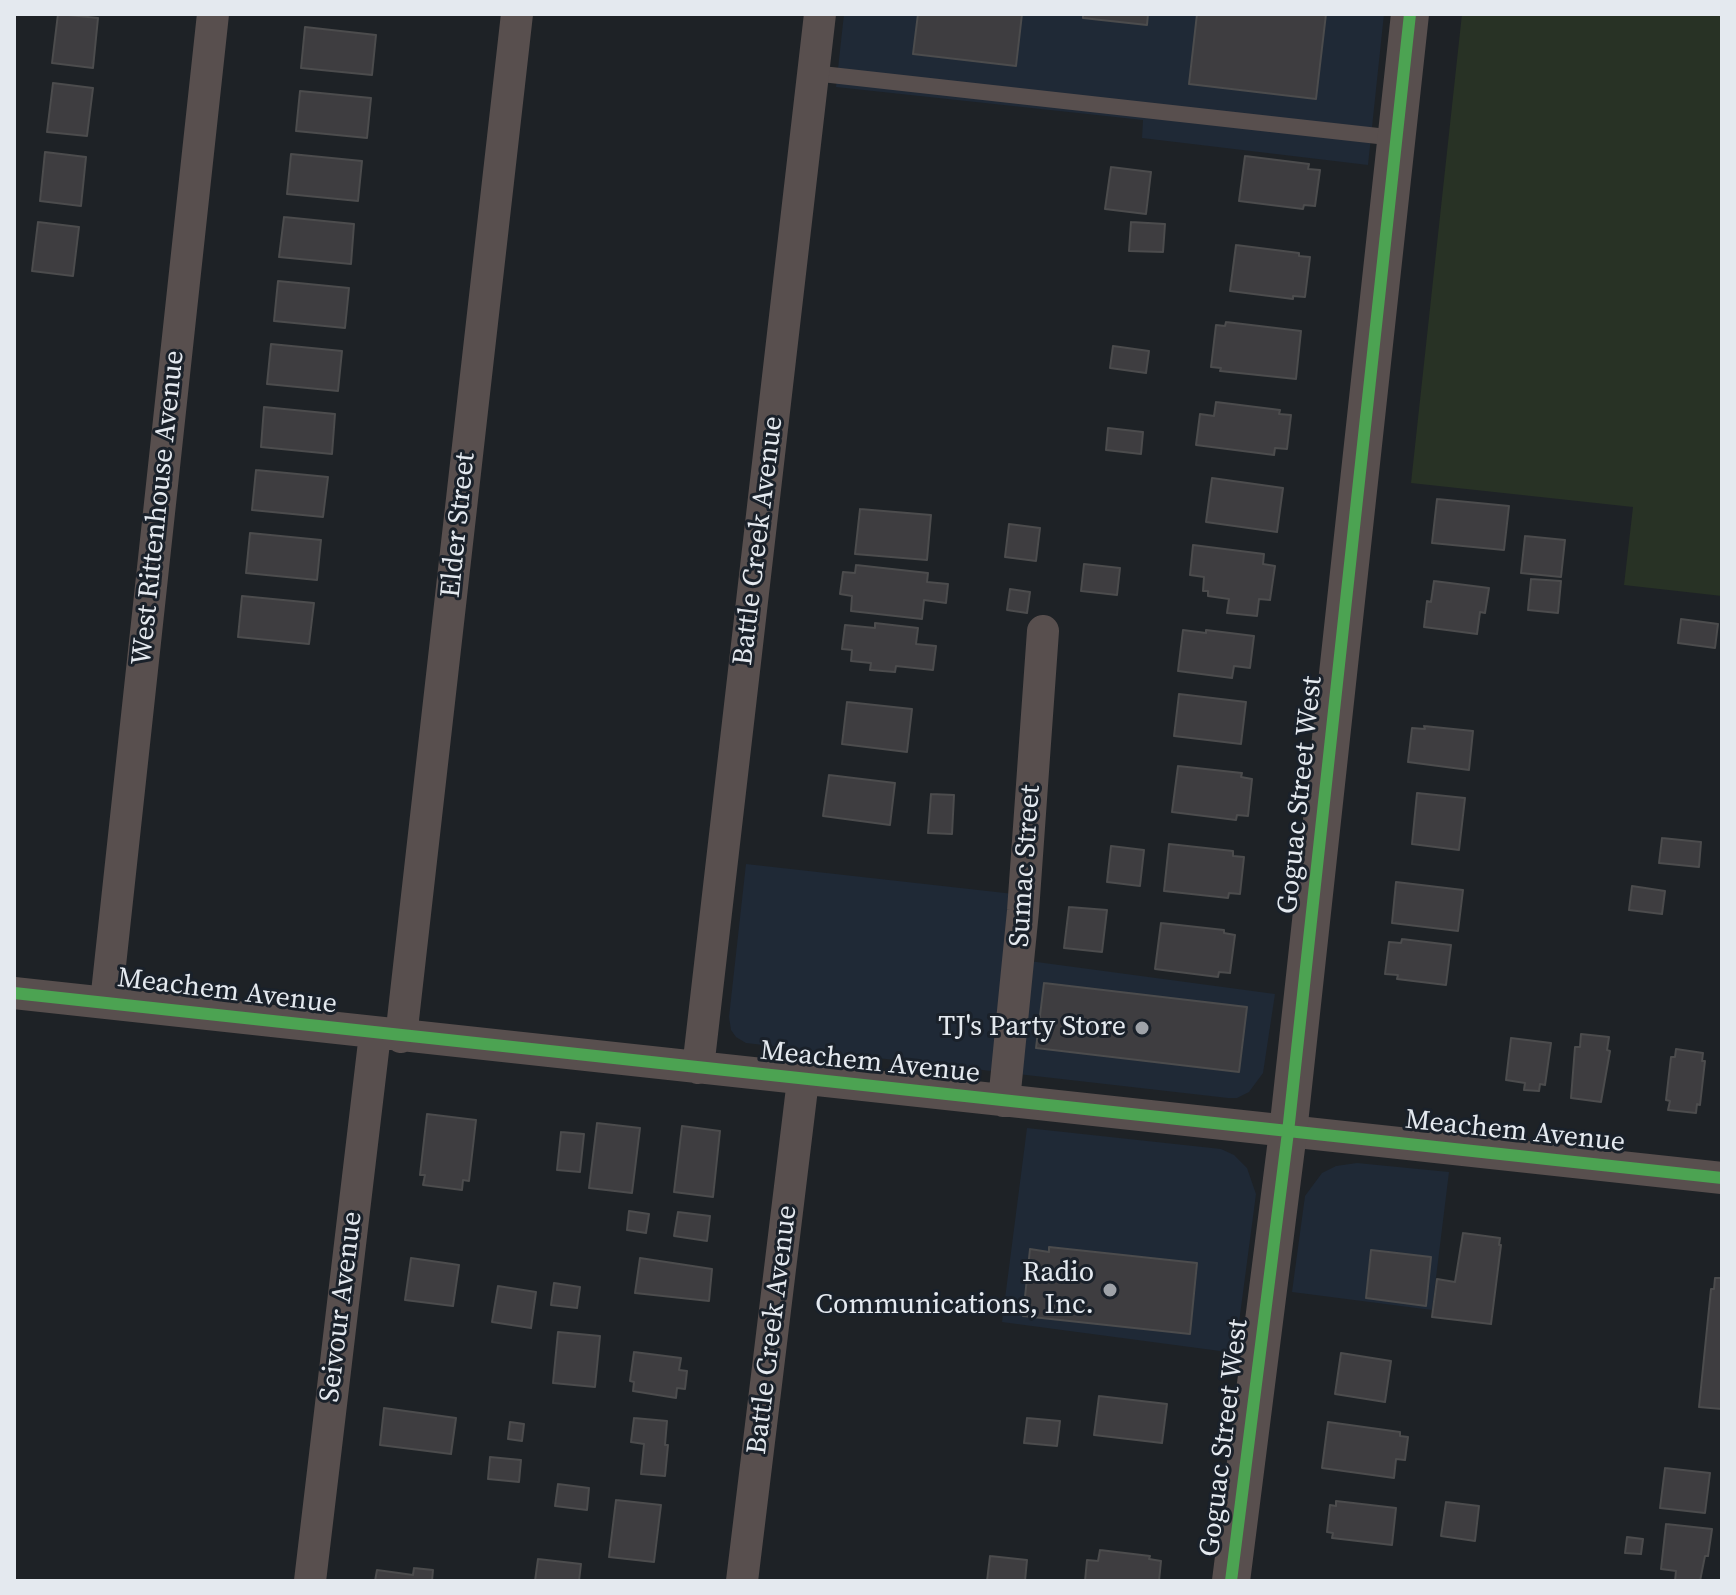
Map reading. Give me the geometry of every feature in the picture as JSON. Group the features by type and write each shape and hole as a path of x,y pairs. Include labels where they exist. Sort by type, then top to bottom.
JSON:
{"street":[{"name":"West Rittenhouse Avenue","path":"106,1002 213,14"},
{"name":"Elder Street","path":"388,1035 517,14"},
{"name":"Battle Creek Avenue","path":"698,1068 820,14"},
{"name":"Goguac Street West","path":"1231,1581 1288,1132 1410,14"},
{"name":"Sumac Street","path":"1004,1101 1023,911 1043,631"},
{"name":"Meachem Avenue","path":"14,993 1722,1178"},
{"name":"Seivour Avenue","path":"310,1581 388,1035"},
{"name":"Battle Creek Avenue","path":"742,1581 803,1080"}],"lane":[{"path":"813,73 1397,138"}],"shaded area":[{"path":"844,14 1384,14 1368,165 1142,138 1143,120 836,87"},
{"path":"746,864 1014,894 1007,958 1275,994 1263,1073 1249,1092 1237,1098 1228,1098 746,1043 731,1030 729,1017"},
{"path":"1027,1128 1221,1149 1234,1155 1247,1168 1256,1194 1235,1353 1002,1322"},
{"path":"1357,1163 1449,1172 1432,1310 1292,1292 1305,1196 1322,1173 1336,1166"}],"green space":[{"path":"1462,14 1722,14 1722,596 1624,585 1633,507 1411,483"}],"building":[{"path":"58,14 98,18 93,68 52,63"},
{"path":"918,14 1022,14 1016,66 913,54"},
{"path":"1083,14 1148,14 1147,25 1083,18"},
{"path":"1197,14 1326,14 1316,99 1189,84"},
{"path":"305,27 376,35 372,75 301,68"},
{"path":"53,83 93,88 87,136 47,132"},
{"path":"300,91 371,98 367,138 296,131"},
{"path":"45,152 86,157 81,206 40,201"},
{"path":"291,154 362,161 358,201 287,194"},
{"path":"1245,156 1309,164 1308,169 1320,170 1315,206 1304,205 1303,209 1239,201"},
{"path":"1111,167 1151,172 1146,214 1105,209"},
{"path":"284,217 354,224 351,264 279,257"},
{"path":"38,222 79,227 73,276 32,271"},
{"path":"1131,222 1165,224 1163,252 1129,251"},
{"path":"1236,245 1310,257 1305,297 1293,296 1293,299 1230,291"},
{"path":"278,281 349,288 345,328 274,321"},
{"path":"1226,322 1301,331 1296,379 1220,371 1221,368 1211,367 1216,325 1225,326"},
{"path":"271,344 342,351 338,391 267,384"},
{"path":"1113,346 1149,351 1146,373 1110,368"},
{"path":"1216,402 1280,410 1279,414 1291,415 1287,449 1275,448 1274,455 1196,445 1200,414 1214,416"},
{"path":"264,407 335,414 332,454 261,447"},
{"path":"1108,428 1143,432 1141,454 1106,450"},
{"path":"256,470 328,477 323,517 252,510"},
{"path":"1212,478 1283,488 1277,532 1206,522"},
{"path":"1437,499 1509,506 1504,550 1432,543"},
{"path":"860,509 931,515 927,560 855,554"},
{"path":"1009,524 1040,528 1036,561 1005,557"},
{"path":"250,533 321,540 317,580 246,573"},
{"path":"1525,536 1565,540 1561,577 1521,573"},
{"path":"1193,545 1264,554 1263,564 1275,566 1270,600 1259,599 1257,616 1227,613 1229,599 1208,596 1208,591 1203,591 1204,577 1190,575"},
{"path":"1084,564 1120,568 1117,595 1081,591"},
{"path":"856,565 928,573 927,582 948,584 946,603 924,600 922,619 851,611 852,596 840,594 843,572 855,573"},
{"path":"1531,579 1561,581 1558,613 1528,610"},
{"path":"1434,581 1489,588 1485,613 1480,612 1477,634 1424,627 1427,601 1431,602"},
{"path":"1010,589 1030,592 1027,613 1007,610"},
{"path":"242,596 314,603 309,644 238,637"},
{"path":"1681,619 1718,624 1715,648 1678,643"},
{"path":"875,623 918,628 916,644 936,646 933,670 896,666 895,672 870,670 871,663 851,661 852,650 842,649 845,625 875,628"},
{"path":"1183,630 1254,636 1250,668 1234,666 1232,678 1178,671"},
{"path":"1179,694 1246,702 1241,744 1174,736"},
{"path":"847,702 912,709 907,752 842,744"},
{"path":"1424,726 1473,731 1469,770 1408,762 1412,728 1425,729"},
{"path":"1178,766 1242,773 1241,777 1252,779 1248,816 1237,815 1236,820 1172,812"},
{"path":"829,775 895,783 890,825 823,816"},
{"path":"1417,793 1465,798 1459,850 1412,844"},
{"path":"931,794 954,795 952,834 928,833"},
{"path":"1662,838 1701,842 1699,867 1659,863"},
{"path":"1169,844 1233,851 1233,856 1244,857 1240,894 1229,893 1228,898 1164,891"},
{"path":"1111,846 1144,850 1140,886 1107,882"},
{"path":"1396,882 1463,890 1458,931 1392,923"},
{"path":"1632,886 1665,891 1662,914 1629,910"},
{"path":"1069,907 1107,910 1102,952 1064,948"},
{"path":"1161,923 1224,930 1224,933 1235,935 1230,973 1219,972 1218,977 1155,969"},
{"path":"1402,939 1451,945 1446,985 1397,979 1398,975 1385,974 1389,942 1401,943"},
{"name":"TJ's Party Store","path":"1044,983 1247,1007 1239,1072 1036,1048"},
{"path":"1581,1034 1609,1037 1607,1050 1610,1051 1601,1102 1571,1098 1575,1047 1580,1047"},
{"path":"1511,1038 1551,1043 1545,1085 1540,1084 1539,1091 1524,1090 1525,1083 1506,1080"},
{"path":"1676,1049 1703,1053 1702,1061 1705,1061 1700,1105 1697,1104 1696,1113 1668,1110 1670,1101 1666,1100 1671,1057 1675,1057"},
{"path":"427,1114 476,1120 469,1181 463,1180 462,1190 423,1185 425,1175 420,1175"},
{"path":"597,1123 640,1128 632,1193 589,1188"},
{"path":"682,1126 720,1131 713,1197 674,1192"},
{"path":"561,1132 584,1134 580,1172 557,1170"},
{"path":"629,1211 649,1214 646,1233 627,1230"},
{"path":"678,1212 710,1216 707,1241 674,1236"},
{"path":"1463,1233 1500,1238 1491,1324 1432,1317 1437,1279 1455,1282"},
{"name":"Radio Communications, Inc.","path":"1049,1247 1197,1263 1190,1334 1023,1316 1030,1249 1049,1252"},
{"path":"1371,1250 1431,1257 1426,1306 1366,1298"},
{"path":"411,1258 459,1265 453,1306 405,1300"},
{"path":"640,1258 712,1269 709,1301 635,1293"},
{"path":"1715,1278 1722,1278 1722,1409 1699,1407 1711,1289 1714,1289"},
{"path":"554,1283 580,1287 577,1308 551,1305"},
{"path":"498,1286 536,1292 531,1328 492,1322"},
{"path":"558,1332 600,1336 595,1387 553,1383"},
{"path":"634,1352 681,1358 679,1370 687,1371 685,1389 677,1388 676,1398 633,1391 634,1382 630,1381"},
{"path":"1341,1353 1391,1361 1385,1402 1335,1394"},
{"path":"1099,1396 1167,1404 1162,1443 1094,1435"},
{"path":"384,1408 456,1418 451,1454 380,1445"},
{"path":"634,1418 667,1421 665,1476 641,1474 644,1444 631,1442"},
{"path":"1027,1418 1060,1421 1057,1446 1024,1443"},
{"path":"510,1422 524,1424 522,1441 508,1439"},
{"path":"1328,1422 1400,1432 1400,1436 1408,1437 1405,1460 1396,1459 1394,1478 1322,1468"},
{"path":"490,1457 521,1460 519,1482 488,1479"},
{"path":"1665,1468 1710,1473 1705,1513 1660,1508"},
{"path":"558,1484 589,1488 587,1510 555,1506"},
{"path":"616,1500 661,1505 654,1562 609,1557"},
{"path":"1336,1501 1396,1508 1392,1545 1332,1538 1333,1533 1327,1532 1330,1505 1336,1506"},
{"path":"1446,1502 1479,1506 1475,1541 1441,1536"},
{"path":"1666,1524 1712,1529 1700,1581 1675,1581 1676,1571 1661,1569"},
{"path":"1627,1537 1643,1539 1641,1554 1625,1553"},
{"path":"1100,1550 1150,1556 1149,1559 1161,1561 1159,1581 1085,1581 1087,1560 1098,1561"},
{"path":"990,1556 1027,1560 1025,1581 987,1581"},
{"path":"538,1559 581,1564 579,1581 535,1581"},
{"path":"414,1568 433,1570 432,1581 375,1581 377,1570 413,1575"}],"cycle path":[{"path":"1231,1581 1288,1132 1410,14"},
{"path":"14,993 1722,1178"}],"place":[{"name":"TJ's Party Store","path":"1142,1028"},
{"name":"Radio Communications, Inc.","path":"1110,1290"}]}
